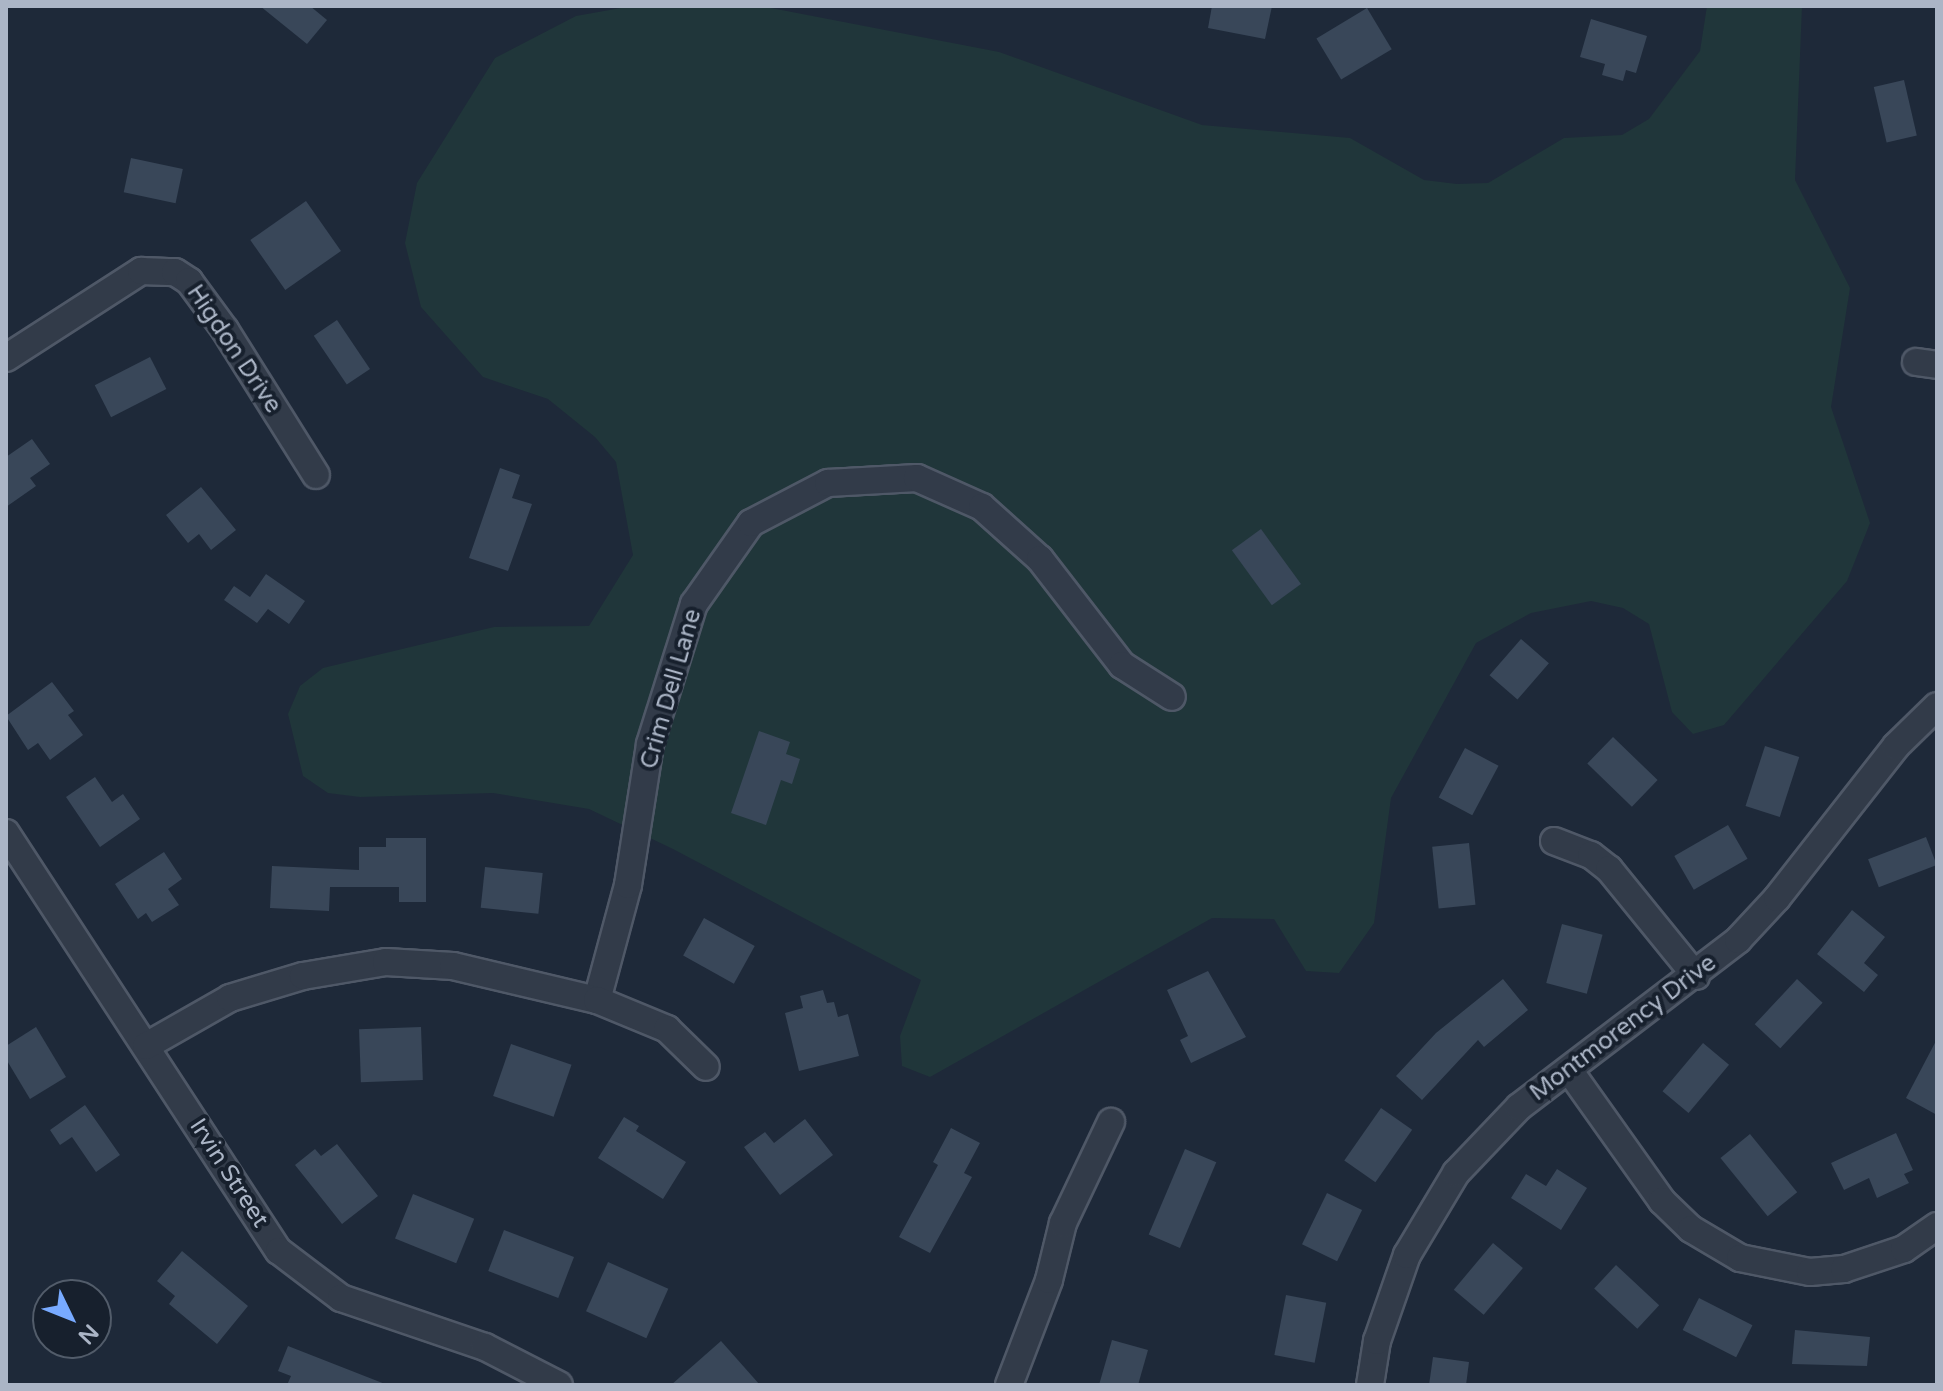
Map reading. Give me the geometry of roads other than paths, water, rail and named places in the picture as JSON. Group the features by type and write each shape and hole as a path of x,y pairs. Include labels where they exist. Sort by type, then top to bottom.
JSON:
{"street":[{"name":"Higdon Drive","path":"6,358 141,271 175,272 189,281 225,330 316,475"},
{"name":"Crim Dell Lane","path":"597,1000 628,885 650,744 694,604 751,523 828,483 917,478 982,507 1040,559 1122,665 1172,697"},
{"name":"Montmorency Drive","path":"1370,1385 1389,1300 1429,1214 1485,1139 1569,1070 1696,976 1777,898 1855,795 1937,706"},
{"name":"Irvin Street","path":"6,833 279,1251 341,1298 485,1347 559,1385"},
{"path":"1554,841 1591,855 1609,869 1696,976"},
{"path":"146,1046 230,998 303,976 386,962 453,966 597,1000 667,1029 706,1067"},
{"path":"1569,1070 1662,1201 1691,1229 1740,1258 1810,1272 1844,1269 1904,1249 1937,1226"},
{"path":"1009,1385 1049,1280 1063,1223 1111,1122"}]}
